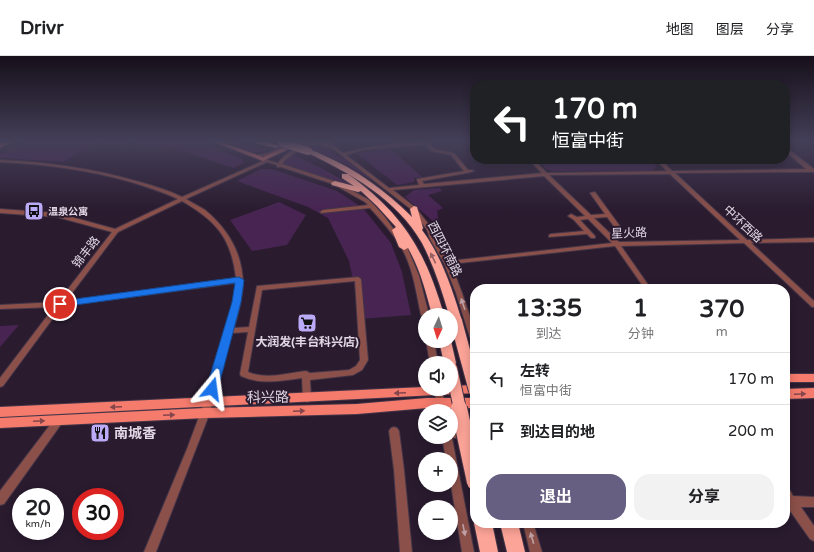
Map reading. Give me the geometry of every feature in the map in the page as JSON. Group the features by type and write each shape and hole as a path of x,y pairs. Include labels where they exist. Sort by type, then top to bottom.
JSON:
{"highway":[{"name":"西四环南路","path":"329,165 376,198 410,240 418,254 430,284 436,308"},
{"name":"西四环南路","path":"341,165 395,204 421,234 440,273 456,321 470,372"},
{"path":"335,183 347,186 376,198"},
{"path":"381,183 392,195 395,204"},
{"path":"386,209 404,247"},
{"path":"414,209 421,234"},
{"path":"457,396 470,458"},
{"path":"484,528 490,552"},
{"path":"510,528 516,552"}],"main road":[{"path":"790,378 814,378"},
{"path":"440,398 470,391"},
{"path":"790,394 814,393"},
{"name":"科兴路","path":"0,423 60,420 307,398 440,398"},
{"path":"440,398 470,403"},
{"name":"科兴路","path":"0,412 207,408 357,409 440,398"}],"street":[{"path":"58,165 156,187 183,200 205,213 220,227 231,245 237,262 239,280 236,302 207,408 150,552"},
{"name":"锦丰路","path":"0,384 116,231 253,165"},
{"name":"西四环南路","path":"358,165 414,209 430,230 459,293 470,327"},
{"path":"422,186 419,180 469,171 463,165"},
{"path":"537,165 617,244 645,284"},
{"name":"中环西路","path":"664,165 814,305"},
{"path":"279,166 335,183 356,193 372,206 404,247 416,276 423,308"},
{"path":"390,189 546,174 813,171"},
{"path":"593,192 624,236"},
{"path":"323,212 372,206"},
{"path":"0,211 57,215 116,231"},
{"path":"593,237 574,218 608,215"},
{"path":"551,236 588,232"},
{"name":"星火路","path":"446,263 617,244 814,240"},
{"path":"358,279 364,360 359,368 350,373 251,378 244,374 252,329 259,288 358,279"},
{"path":"1,308 60,304 239,280"},
{"path":"229,331 252,329"},
{"path":"306,376 307,398"},
{"path":"0,500 60,420"},
{"path":"394,431 406,552"},
{"path":"458,434 470,433"},
{"path":"448,444 468,552"},
{"path":"790,497 814,502"},
{"path":"790,500 814,535"},
{"path":"529,528 536,552"}],"shaded area":[{"path":"225,165 239,165 233,168"},
{"path":"283,165 315,165 343,180 358,190 347,185"},
{"path":"347,165 354,165 374,182"},
{"path":"372,165 409,165 422,177 414,178 414,182 397,185"},
{"path":"543,165 655,165 657,167 652,170 553,171 546,169"},
{"path":"261,169 272,169 337,191 363,208 391,243 402,272 411,315 361,319 349,261 328,218 308,207 237,181"},
{"path":"440,188 442,191 428,195 443,208 437,211 439,223 435,223 405,197 414,190"},
{"path":"279,202 306,215 287,245 252,251 230,220"},
{"path":"19,325 0,347 0,326"}],"place":[{"name":"温泉公寓","path":"34,211"},
{"name":"大润发(丰台科兴店)","path":"307,323"},
{"name":"南城香","path":"100,433"}],"route":[{"path":"60,304 239,280 236,302 212,389"}]}
